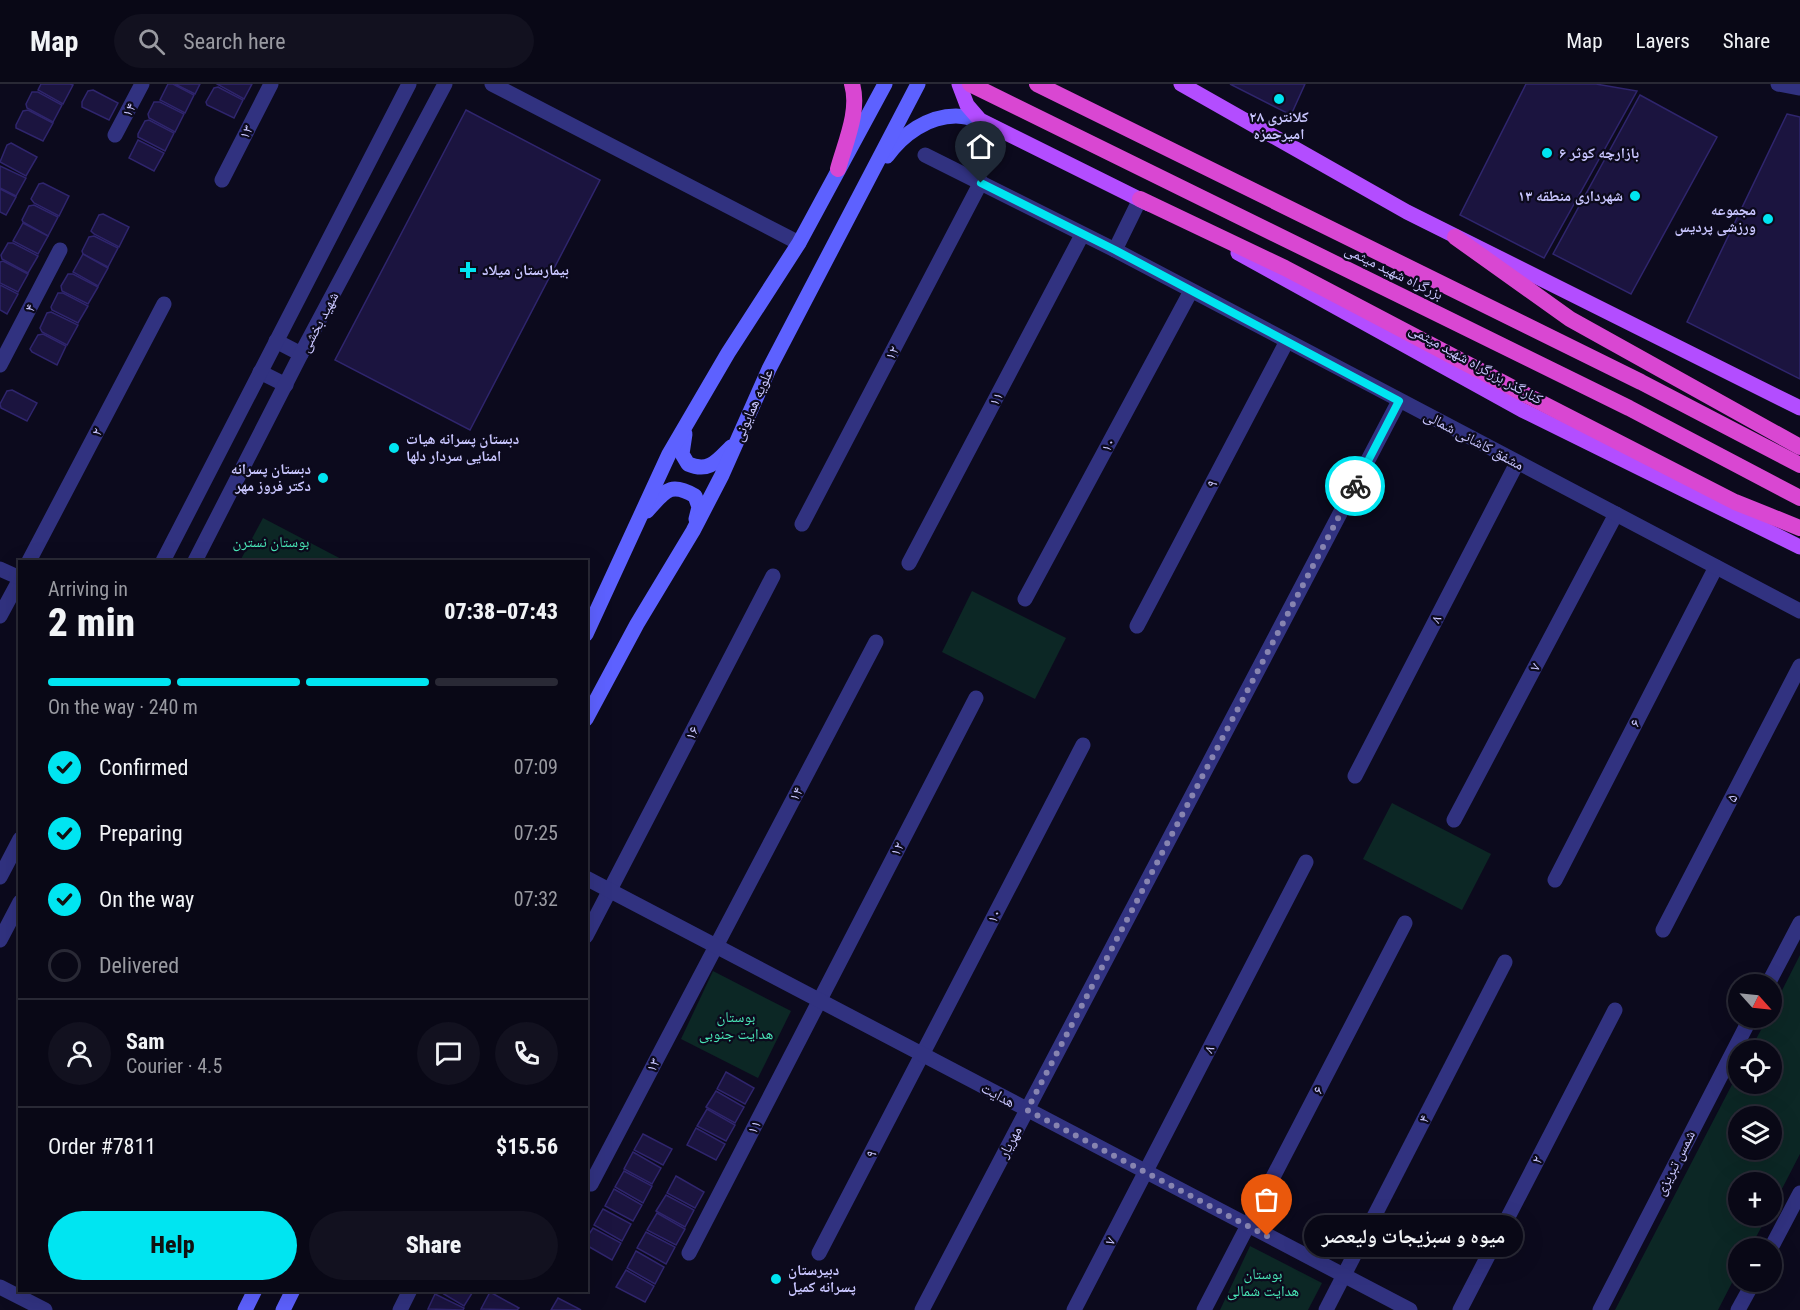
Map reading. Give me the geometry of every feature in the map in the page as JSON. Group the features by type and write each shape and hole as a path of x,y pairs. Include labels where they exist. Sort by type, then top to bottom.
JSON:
{"highway":[{"path":"838,169 854,111 856,96 852,84"},
{"name":"بزرگراه شهید میثمی","path":"970,84 1619,403 1800,498"},
{"name":"بزرگراه شهید میثمی","path":"1037,84 1641,382 1800,465"},
{"path":"1140,199 1285,268 1735,502 1800,528"},
{"path":"1455,237 1570,319 1800,447"}],"main road":[{"path":"588,630 669,454 728,353 799,243 885,84"},
{"path":"959,84 967,105 980,120"},
{"path":"1181,84 1455,237 1800,408"},
{"name":"علویه همایونی","path":"588,715 693,531 769,369 917,86"},
{"path":"864,188 895,146 918,127 938,118 958,116 980,120"},
{"name":"کنارگذر بزرگراه شهید میثمی","path":"980,120 1140,199 1522,410 1800,548"},
{"path":"689,419 682,454 688,465 699,469 709,466 738,439"},
{"path":"637,520 662,495 671,489 682,488 695,496 699,507 693,531"},
{"path":"245,1310 254,1292"},
{"path":"283,1310 292,1292"}],"street":[{"name":"۱۴","path":"115,135 142,84"},
{"name":"۱۳","path":"222,180 271,84"},
{"name":"شهید بخشی","path":"163,560 409,84"},
{"name":"شهید بخشی","path":"196,560 301,354 445,84"},
{"path":"492,84 799,243"},
{"path":"1779,84 1800,88"},
{"name":"مشفق کاشانی شمالی","path":"925,155 1115,250 1800,611"},
{"name":"۱۲","path":"802,524 981,183"},
{"path":"1115,250 1140,199"},
{"name":"۱۱","path":"909,563 1082,235"},
{"name":"۴","path":"0,365 60,250"},
{"name":"۱۰","path":"1025,599 1191,291"},
{"name":"۲","path":"30,560 164,304"},
{"path":"276,341 301,354"},
{"name":"۹","path":"1137,626 1287,341"},
{"path":"260,372 286,385"},
{"name":"مهریار","path":"922,1310 1399,401"},
{"name":"۸","path":"1355,776 1517,463"},
{"name":"۷","path":"1454,820 1616,514"},
{"name":"۶","path":"1555,880 1716,567"},
{"path":"0,569 18,578"},
{"name":"۱۶","path":"588,932 773,576"},
{"path":"0,616 18,583"},
{"name":"۱۴","path":"715,946 876,642"},
{"name":"۵","path":"1663,930 1800,666"},
{"name":"۱۲","path":"818,1000 976,698"},
{"name":"۱۰","path":"922,1055 1083,745"},
{"path":"0,877 18,843"},
{"name":"۸","path":"1146,1172 1306,862"},
{"name":"هدایت","path":"588,879 1410,1310"},
{"path":"0,940 18,906"},
{"name":"۶","path":"1248,1226 1405,923"},
{"path":"1773,974 1800,923"},
{"name":"۱۳","path":"591,1184 715,946"},
{"name":"۴","path":"1326,1310 1505,962"},
{"name":"۱۱","path":"689,1253 818,1000"},
{"name":"۲","path":"1460,1310 1615,1010"},
{"name":"شمس تبریزی","path":"1600,1310 1745,1028"},
{"name":"۹","path":"819,1253 922,1055"},
{"name":"۷","path":"1074,1310 1146,1172"},
{"path":"1776,1238 1800,1193"},
{"path":"1204,1310 1248,1226"},
{"path":"0,1287 45,1310"},
{"path":"400,1310 409,1292"},
{"path":"1738,1310 1748,1292"}],"green space":[{"name":"بوستان نسترن","path":"263,518 343,560 241,560"},
{"path":"972,591 1066,638 1035,699 942,652"},
{"path":"1392,803 1491,854 1462,910 1363,859"},
{"path":"1800,955 1800,1154 1782,1189 1782,1172 1728,1172 1728,1226 1762,1226 1755,1238 1728,1238 1728,1290 1718,1310 1615,1310 1728,1092 1782,1094 1782,1040 1755,1040 1762,1028 1782,1028 1782,990"},
{"name":"بوستان هدایت جنوبی","path":"713,971 791,1011 758,1078 681,1039"},
{"name":"بوستان هدایت شمالی","path":"1250,1246 1322,1283 1308,1310 1220,1310"}],"building":[{"path":"41,84 73,85 63,104 38,90"},
{"path":"168,84 173,84 194,95 185,113 160,100"},
{"path":"175,84 200,84 195,94"},
{"path":"217,84 252,84 244,99"},
{"name":"کلانتری ۲۸ امیرحمزه","path":"1230,84 1305,84 1291,115"},
{"name":"بازارچه کوثر ۶","path":"1526,84 1596,84 1637,91 1544,258 1460,215"},
{"path":"218,87 243,100 234,118 207,105 206,102 214,88"},
{"path":"93,90 118,103 109,120 82,107 88,91"},
{"path":"32,92 38,92 62,105 53,122 27,108 26,104"},
{"name":"شهرداری منطقه ۱۳","path":"1640,95 1717,137 1631,294 1553,254"},
{"path":"154,102 160,102 184,114 175,132 149,118 148,114"},
{"path":"28,110 53,123 43,141 16,128 23,111"},
{"name":"بیمارستان میلاد","path":"466,110 600,180 470,430 335,360"},
{"name":"مجموعه ورزشی پردیس","path":"1787,114 1800,117 1800,379 1687,322"},
{"path":"149,120 174,133 165,151 138,137 145,121"},
{"path":"138,140 164,153 154,171 129,158"},
{"path":"11,143 37,157 26,176 0,162 7,145"},
{"path":"0,166 26,178 16,196 0,188"},
{"path":"43,183 69,196 59,216 34,203 31,199 39,184"},
{"path":"0,189 16,197 6,215 0,212"},
{"path":"34,205 58,217 48,236 22,220 29,206"},
{"path":"103,214 129,227 119,247 91,231 99,215"},
{"path":"23,223 48,236 38,254 13,241"},
{"path":"94,236 118,248 108,267 83,254 82,251 89,237"},
{"path":"8,243 13,243 38,256 28,273 2,259 1,255"},
{"path":"83,254 108,268 98,286 73,272"},
{"path":"3,261 28,274 18,292 0,283 0,262"},
{"path":"68,274 73,274 98,287 88,304 62,291 61,286"},
{"path":"0,285 18,294 7,314 0,310"},
{"path":"58,293 63,293 88,306 78,323 52,310 51,307"},
{"path":"51,312 78,325 67,345 42,332 40,328 47,313"},
{"path":"43,334 66,346 57,365 30,349 38,335"},
{"path":"12,390 37,403 27,421 1,408 0,404 7,391"},
{"path":"726,1072 754,1088 745,1104 717,1089"},
{"path":"716,1091 744,1107 735,1123 706,1107"},
{"path":"707,1109 735,1125 726,1141 697,1126"},
{"path":"696,1128 725,1144 716,1160 687,1145"},
{"path":"643,1134 672,1149 663,1165 634,1150"},
{"path":"633,1152 661,1168 652,1184 624,1169"},
{"path":"624,1171 652,1186 643,1203 615,1187"},
{"path":"676,1176 704,1192 695,1208 667,1193"},
{"path":"614,1189 642,1205 633,1221 605,1206"},
{"path":"666,1195 694,1210 685,1227 656,1211"},
{"path":"603,1209 631,1224 622,1241 594,1225"},
{"path":"657,1213 685,1229 676,1245 647,1230"},
{"path":"593,1228 621,1243 612,1260 588,1246 588,1236"},
{"path":"646,1232 675,1247 666,1264 637,1248"},
{"path":"636,1251 664,1267 655,1284 627,1268"},
{"path":"626,1270 654,1286 645,1302 616,1287"},
{"path":"440,1292 473,1292 464,1306"},
{"path":"490,1292 519,1308 517,1310 481,1309"},
{"path":"435,1294 464,1308 463,1310 428,1309"},
{"path":"558,1298 581,1310 551,1310"}],"way so far":[{"path":"1267,1236 1027,1110 1355,486"}],"place":[{"name":"کلانتری ۲۸ امیرحمزه","path":"1279,99"},
{"name":"بازارچه کوثر ۶","path":"1547,153"},
{"name":"شهرداری منطقه ۱۳","path":"1635,196"},
{"name":"مجموعه ورزشی پردیس","path":"1768,219"},
{"name":"بیمارستان میلاد","path":"468,270"},
{"name":"دبستان پسرانه هیات امنایی سردار دلها","path":"394,448"},
{"name":"دبستان پسرانه دکتر فروز مهر","path":"323,478"},
{"name":"میوه و سبزیجات ولیعصر","path":"1267,1236"},
{"name":"دبیرستان پسرانه کمیل","path":"776,1279"}],"route":[{"path":"981,183 1115,250 1399,401 1355,486"}]}
